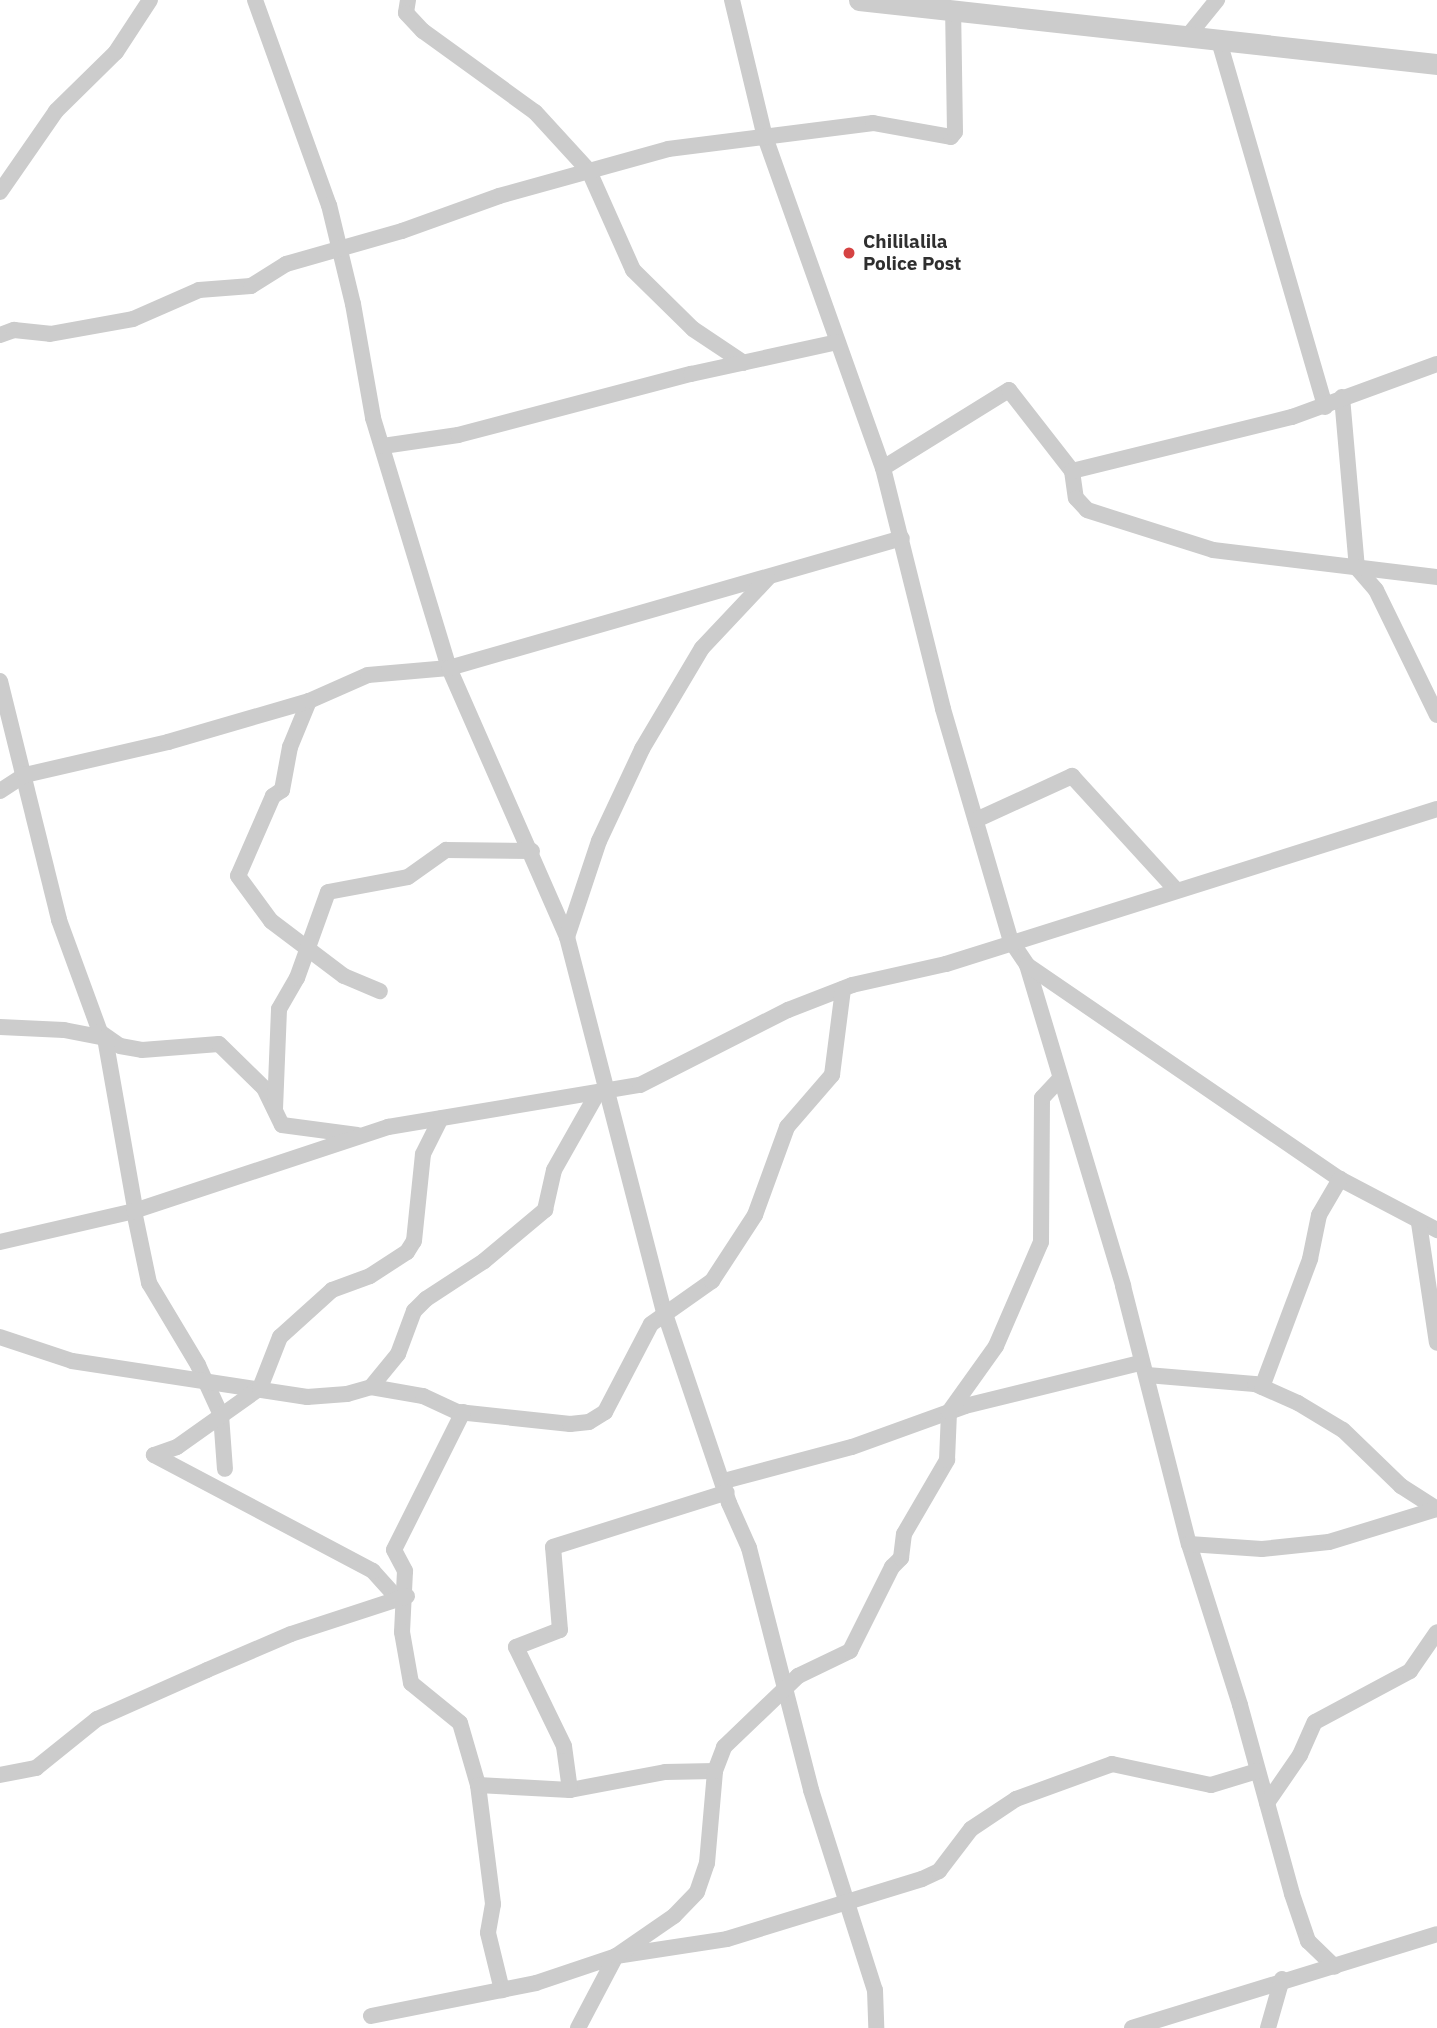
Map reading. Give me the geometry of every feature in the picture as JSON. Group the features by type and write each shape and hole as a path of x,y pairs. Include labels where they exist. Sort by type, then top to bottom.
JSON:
{"street":[{"path":"0,192 56,111 116,52 150,0"},
{"path":"255,0 341,249 373,418 449,668 532,851 567,937 602,1093 664,1311 749,1548 784,1692 846,1904 875,1990 876,2028"},
{"path":"408,0 406,13 423,31 535,111 589,171 633,270 693,329 744,363"},
{"path":"732,0 765,137 883,468 976,820 1011,941 1027,965 1124,1286 1189,1544 1304,1931 1314,1950 1335,1967"},
{"path":"859,0 946,6 1219,41 1437,64"},
{"path":"1187,37 1201,8 1217,0"},
{"path":"0,335 14,330 50,334 133,319 199,290 251,286 286,264 341,249 499,196 685,145 873,123 951,137 955,132 946,6"},
{"path":"1219,41 1325,407"},
{"path":"383,446 458,435 838,342"},
{"path":"1072,471 1325,407 1342,397 1437,364"},
{"path":"883,468 1009,390 1072,471 1076,498 1087,510 1213,550 1437,577"},
{"path":"1342,397 1357,568 1376,590 1437,715"},
{"path":"0,791 25,775 168,742 309,701 368,675 449,668 902,538"},
{"path":"567,937 598,841 642,750 702,648 771,575"},
{"path":"0,681 72,960 87,1004 105,1038 149,1283 204,1379 221,1415 225,1469"},
{"path":"309,701 290,747 282,790 273,796 238,876 271,921 306,950 344,976 380,991"},
{"path":"976,820 1072,776 1177,890"},
{"path":"0,1242 135,1210 328,1150 356,1135 441,1118 640,1086 788,1010 843,989 946,964 1011,941 1437,809"},
{"path":"275,1115 279,1009 306,950 324,896 334,888 408,877 446,850 532,851"},
{"path":"1027,965 1340,1179 1419,1223 1437,1230"},
{"path":"0,1337 72,1361 204,1379 307,1397 347,1394 371,1387 423,1396 463,1412 570,1424 598,1418 606,1412 651,1324 664,1311 690,1298 712,1280 755,1215 788,1127 832,1076 843,989"},
{"path":"0,1027 105,1038 142,1050 219,1044 264,1088 275,1115 288,1128 356,1135"},
{"path":"578,2028 616,1956 674,1916 697,1892 707,1863 715,1771 737,1731 784,1692 798,1676 841,1658 859,1639 892,1567 901,1558 904,1534 947,1460 949,1412 996,1346 1041,1242 1042,1098 1060,1079"},
{"path":"371,1387 398,1354 419,1305 545,1210 554,1170 602,1093"},
{"path":"402,1597 373,1571 154,1455 177,1447 260,1388 280,1337 332,1290 370,1276 407,1252 414,1241 423,1154 441,1118"},
{"path":"1262,1387 1310,1259 1319,1215 1340,1179"},
{"path":"1419,1223 1437,1343"},
{"path":"570,1790 564,1746 516,1647 560,1630 553,1547 949,1412 1143,1369 1262,1387 1298,1403 1343,1430 1401,1486 1437,1509"},
{"path":"463,1412 394,1550 405,1571 402,1632 411,1683 460,1723 478,1785 493,1905 488,1933 502,1990"},
{"path":"1189,1544 1262,1549 1329,1542 1437,1509"},
{"path":"0,1775 36,1768 97,1719 207,1670 292,1634 402,1597"},
{"path":"1267,1803 1300,1755 1315,1722 1410,1671 1437,1632"},
{"path":"371,2016 502,1990 616,1956 727,1939 932,1876 971,1829 1016,1799 1112,1764 1211,1785 1257,1771"},
{"path":"478,1785 570,1790 665,1772 715,1771"},
{"path":"1132,2028 1282,1979 1335,1967 1437,1934"},
{"path":"1269,2028 1282,1979"}],"place":[{"name":"Chililalila Police Post","path":"849,253"}]}
